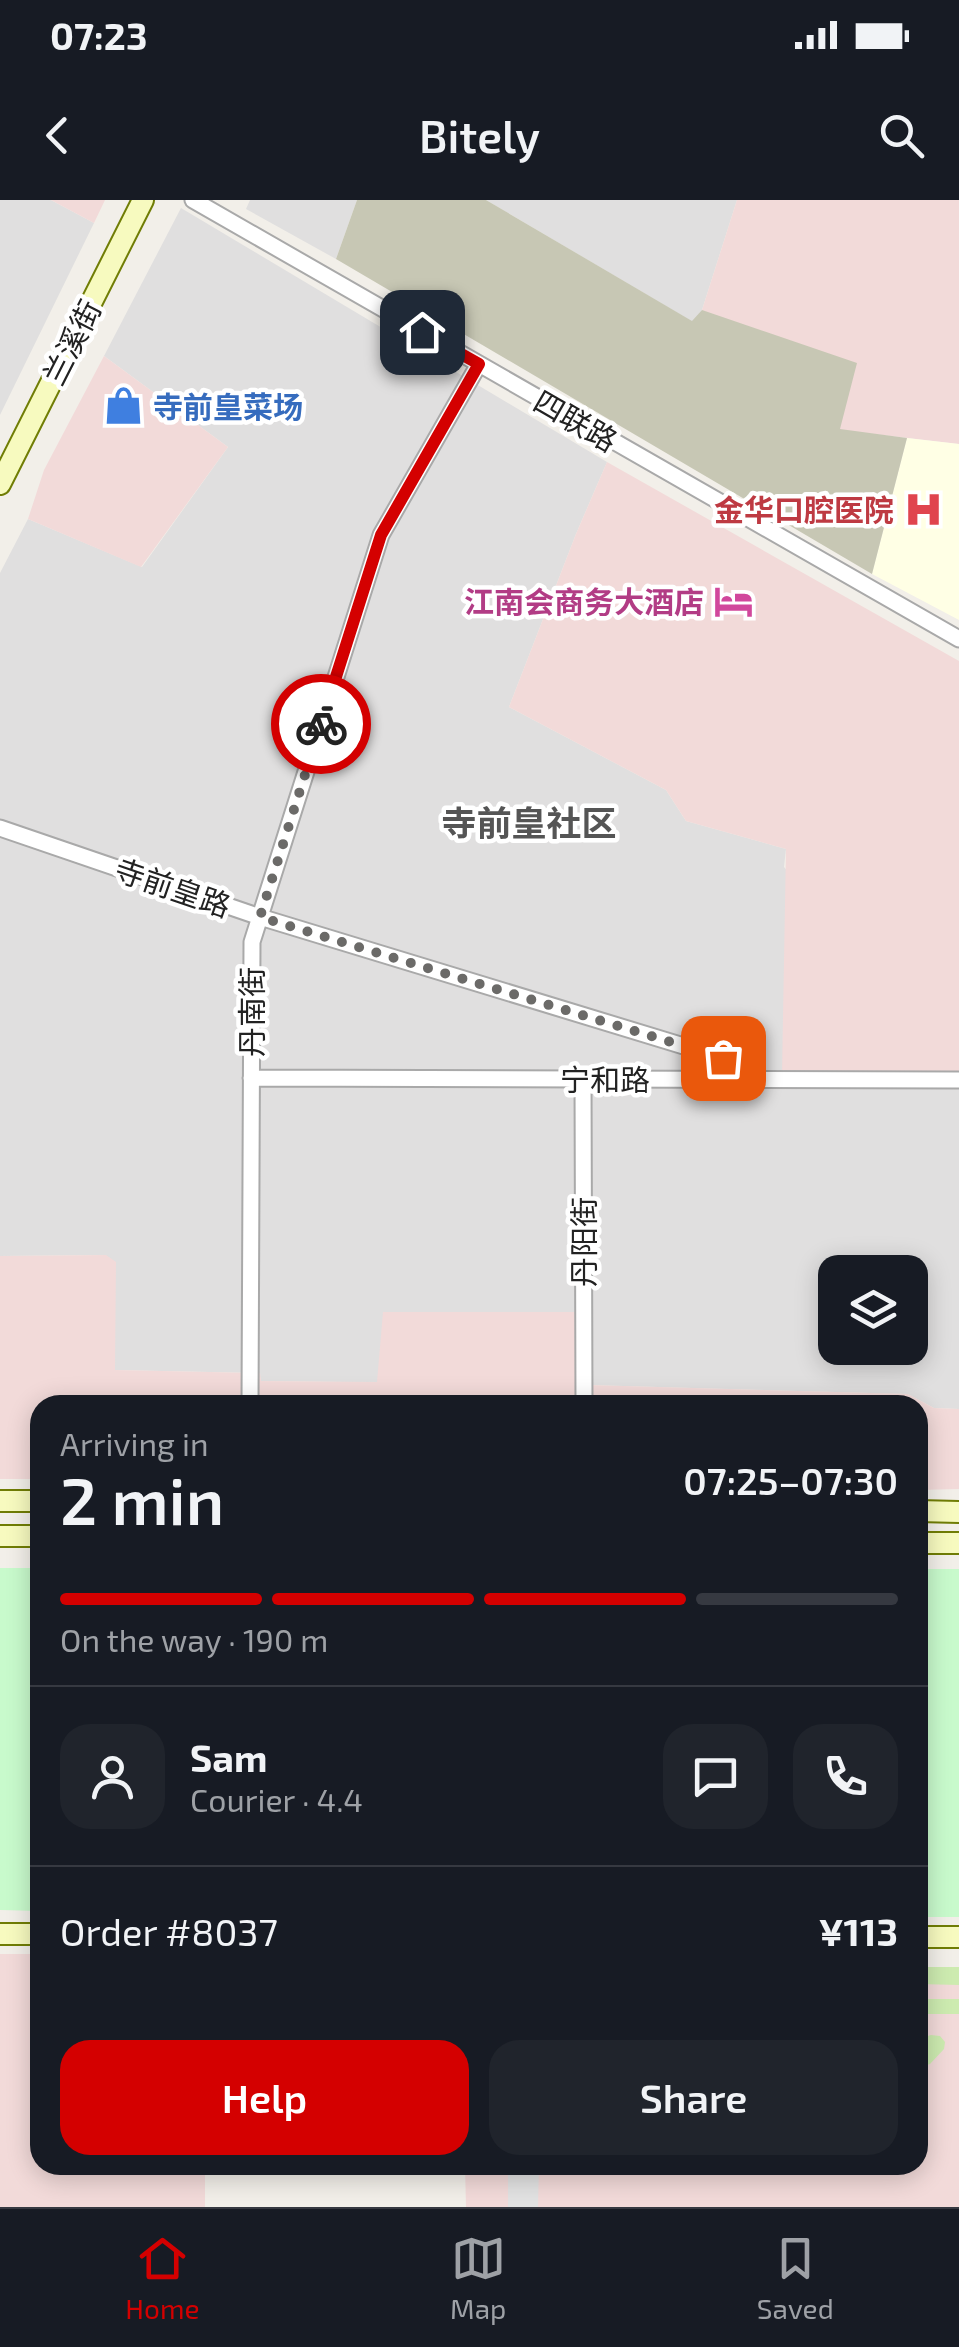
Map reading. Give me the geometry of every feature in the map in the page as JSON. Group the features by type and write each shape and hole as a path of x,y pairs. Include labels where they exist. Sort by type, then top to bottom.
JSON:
{"street":[{"name":"兰溪街","path":"2,477 143,200"},
{"name":"四联路","path":"192,200 959,640"},
{"name":"丹南街","path":"250,1395 252,942 381,535 479,364"},
{"name":"寺前皇路","path":"0,828 260,917 723,1058 739,1079"},
{"name":"宁和路","path":"251,1078 959,1080"},
{"name":"丹阳街","path":"583,1078 584,1395"},
{"path":"0,1501 30,1501"},
{"path":"928,1511 959,1512"},
{"path":"0,1536 30,1536"},
{"path":"928,1543 959,1543"},
{"path":"0,1934 30,1934"},
{"path":"928,1937 959,1937"}],"shaded area":[{"path":"0,200 51,200 94,223 0,415"},
{"path":"51,200 105,200 94,223"},
{"path":"250,200 357,200 336,259 246,209"},
{"path":"357,200 486,200 692,321 702,310 857,363 840,429 907,438 872,574 336,259"},
{"path":"486,200 737,200 702,310 693,322"},
{"path":"737,200 959,200 959,444 840,430 702,310"},
{"path":"181,208 607,462 509,707 666,790 686,821 786,849 784,867 959,1073 959,1409 934,1408 928,1405 928,1395 908,1394 261,1381 259,1373 114,1370 106,1255 0,1256 0,573 28,519 142,567 228,447 104,356"},
{"name":"寺前皇菜场","path":"104,356 228,447 141,567 28,519 44,470"},
{"name":"金华口腔医院","path":"907,438 959,444 959,620 872,574"},
{"path":"607,462 959,661 959,1073 782,1073 786,849 686,821 666,790 509,707"},
{"path":"106,1255 116,1262 115,1370 260,1373 261,1381 377,1382 383,1312 588,1312 588,1385 910,1395 30,1395 30,1479 0,1479 0,1256"},
{"path":"928,1405 959,1409 959,1489 928,1490"},
{"path":"0,1954 30,1954 30,2175 205,2175 205,2207 0,2207"},
{"path":"928,1967 959,1968 959,2207 466,2207 465,2175 928,2175"},
{"path":"508,2175 539,2175 538,2207 508,2207"}],"green space":[{"path":"0,1568 30,1568 30,1911 0,1910"},
{"path":"928,1569 959,1569 959,1917 928,1917"},
{"path":"928,1967 959,1967 959,1985 928,1984"},
{"path":"928,1999 959,1999 959,2014 928,2014"},
{"path":"928,2036 940,2036 945,2042 944,2049 928,2065"}],"way so far":[{"path":"321,724 260,917 723,1058"}],"place":[{"name":"寺前皇菜场","path":"123,406"},
{"name":"金华口腔医院","path":"924,509"},
{"name":"江南会商务大酒店","path":"734,601"}],"district":[{"name":"寺前皇社区","path":"529,822"}],"route":[{"path":"321,724 381,535 479,364 422,332"}]}
